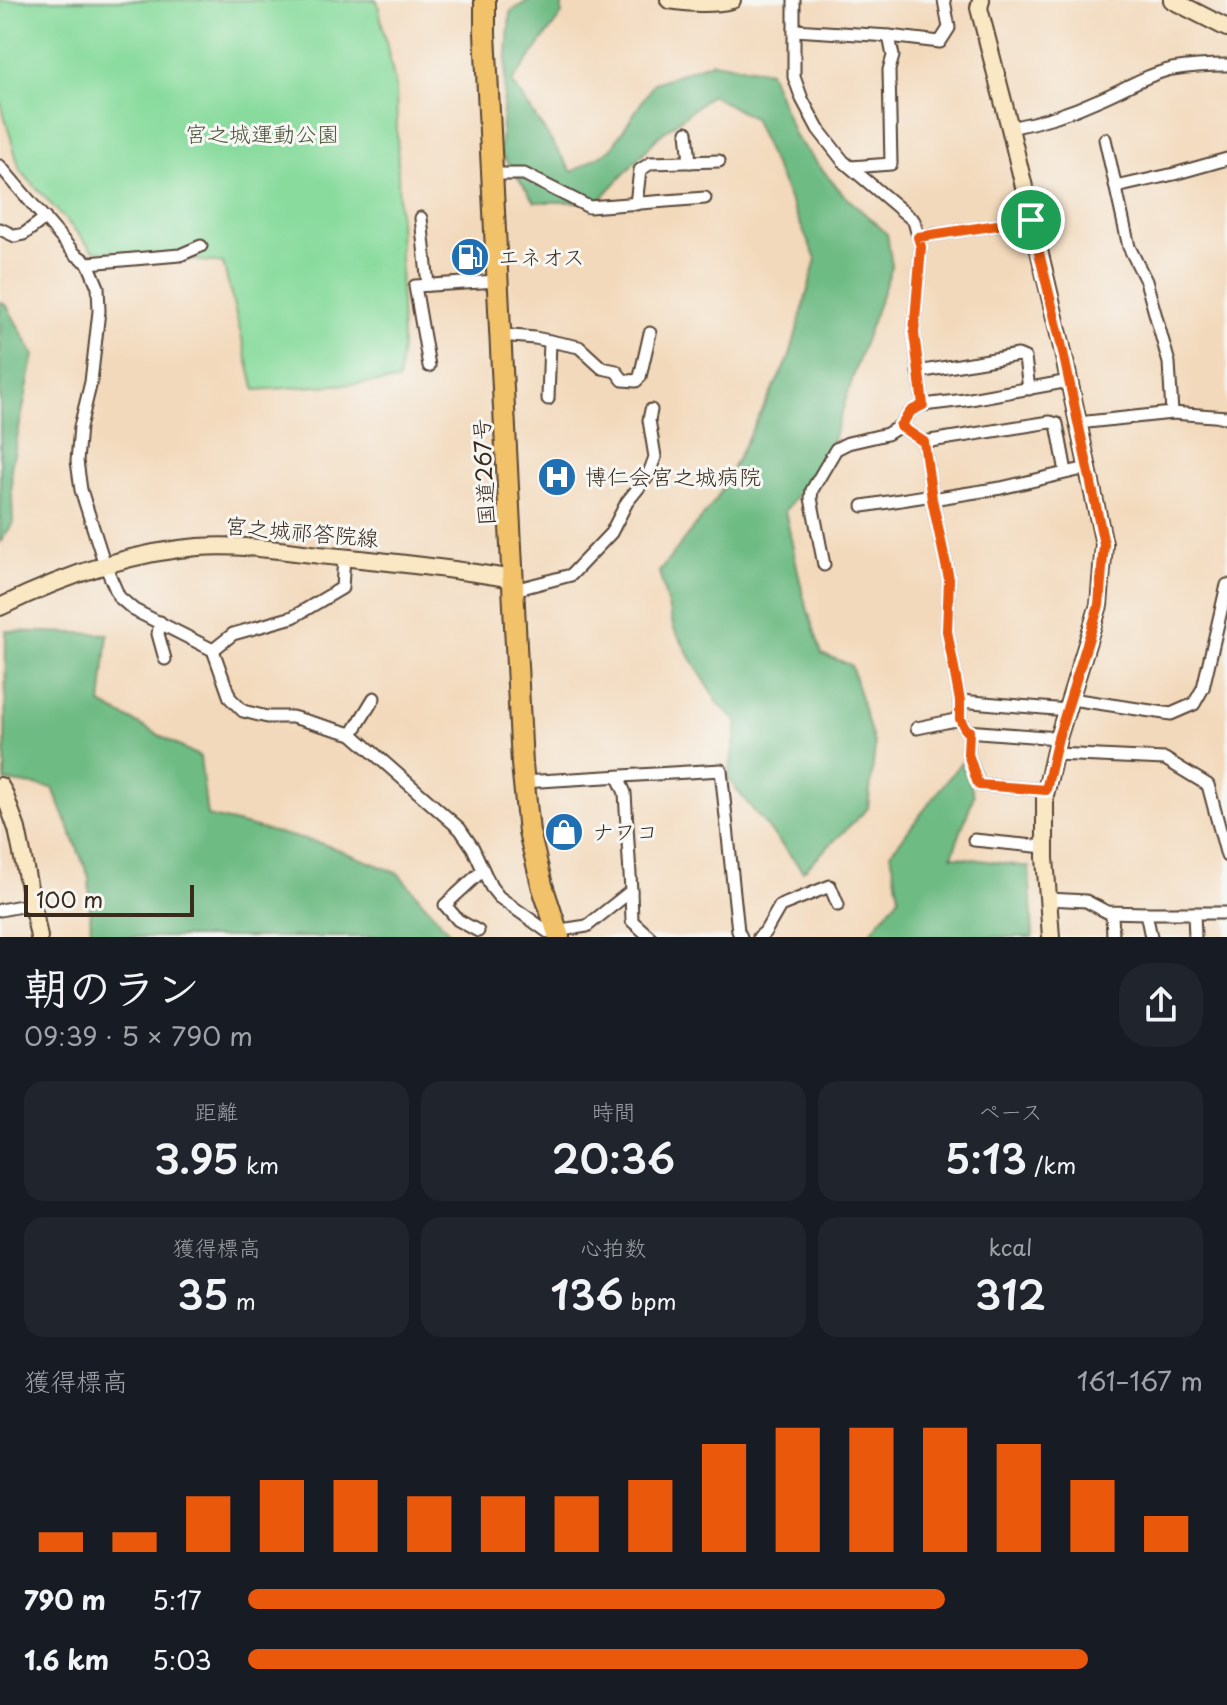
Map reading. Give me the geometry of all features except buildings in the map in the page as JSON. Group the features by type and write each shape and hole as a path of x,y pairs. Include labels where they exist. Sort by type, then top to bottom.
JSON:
{"highway":[{"name":"国道267号","path":"485,0 523,782 535,860 558,934"}],"street":[{"path":"669,0 692,4 732,0"},
{"path":"794,0 794,77 818,129 843,161 914,221 921,247 914,333 923,405"},
{"path":"794,30 940,42 949,28 944,0"},
{"path":"981,0 979,8 1010,128 1104,544 1099,605 1056,746 1046,790 1045,847 1051,937"},
{"path":"1172,0 1227,28"},
{"path":"851,167 891,164 889,70 893,56 889,36"},
{"path":"1010,128 1061,115 1100,100 1137,80 1171,69 1227,65"},
{"path":"687,132 690,162"},
{"path":"1105,139 1129,247 1146,281 1169,363 1172,413"},
{"path":"1116,187 1227,159"},
{"path":"636,204 640,170 651,163 719,161"},
{"path":"0,166 75,254 88,263 98,287 99,311 91,382 80,427 77,461 81,490 105,565 119,597 134,610 213,650 230,698 243,711 267,717 292,717 352,734 460,829 499,897 548,932 558,934 587,926 631,891"},
{"path":"492,174 524,174 589,207 705,198"},
{"path":"0,229 15,236 24,234 45,218"},
{"path":"421,218 428,285"},
{"path":"918,237 1031,220"},
{"path":"88,263 180,255 201,246"},
{"path":"429,366 415,286 498,281"},
{"path":"623,380 636,381 640,377 650,333"},
{"path":"501,335 579,347 602,368 616,371 623,380 622,393"},
{"path":"548,399 550,341"},
{"path":"918,372 1018,355 1025,358 1029,389"},
{"path":"824,565 811,498 812,490 836,449 887,434 900,426 911,411 923,405 1069,381"},
{"path":"513,585 571,575 611,533 627,502 648,476 655,457 649,420 651,410"},
{"path":"1078,423 1172,413 1227,417"},
{"path":"900,426 924,442 1050,422 1057,424 1066,472"},
{"path":"924,442 949,579 947,631 960,701 960,719 966,731 1165,759 1208,785 1227,856"},
{"path":"863,506 1001,488 1087,468"},
{"name":"宮之城祁答院線","path":"0,607 40,588 105,565 197,547 239,546 444,567 513,585"},
{"path":"213,650 233,634 293,617 331,596 342,588 344,557"},
{"path":"960,701 1069,704 1171,714 1194,704 1203,688 1227,585"},
{"path":"160,622 158,634 165,659"},
{"path":"352,734 374,698"},
{"path":"917,728 960,719"},
{"path":"969,731 968,754 979,785 1046,790"},
{"path":"523,782 721,770 741,937"},
{"path":"618,777 625,793 632,921 650,937"},
{"path":"0,786 17,829 39,937"},
{"path":"974,840 1045,847"},
{"path":"478,931 458,920 445,905 483,870"},
{"path":"759,937 780,906 830,886 838,905"},
{"path":"1049,899 1086,901 1112,913 1227,913"},
{"path":"0,910 32,904"},
{"path":"1112,913 1113,937"},
{"path":"1146,913 1151,937"},
{"path":"1194,913 1195,937"}],"green space":[{"name":"宮之城運動公園","path":"0,0 377,0 396,88 402,347 398,381 255,390 223,263 93,250 20,170 0,100"},
{"path":"529,0 562,0 562,14 512,82 572,172 611,149 654,83 712,62 769,71 795,137 842,193 887,234 892,267 830,449 785,511 803,595 822,654 851,665 875,747 868,808 803,871 728,779 738,723 718,703 674,629 659,572 717,498 790,356 816,259 753,118 711,95 658,137 598,202 535,202 500,152 510,12"},
{"path":"0,302 7,306 34,355 11,468 13,523 0,543"},
{"path":"6,631 108,634 101,704 200,757 207,816 323,844 398,873 449,932 448,937 91,937 89,877 53,788 5,781"},
{"path":"961,762 974,795 952,856 1029,867 1033,937 867,937 899,897 891,853"}],"place":[{"name":"エネオス","path":"470,257"},
{"name":"博仁会宮之城病院","path":"557,477"},
{"name":"ナフコ","path":"564,832"}],"route":[{"path":"1031,220 1104,544 1099,605 1058,738 1046,790 979,785 977,781 968,754 969,731 960,719 960,701 947,631 949,579 924,442 900,426 911,411 923,405 914,333 921,247 918,237 1031,220"}]}
